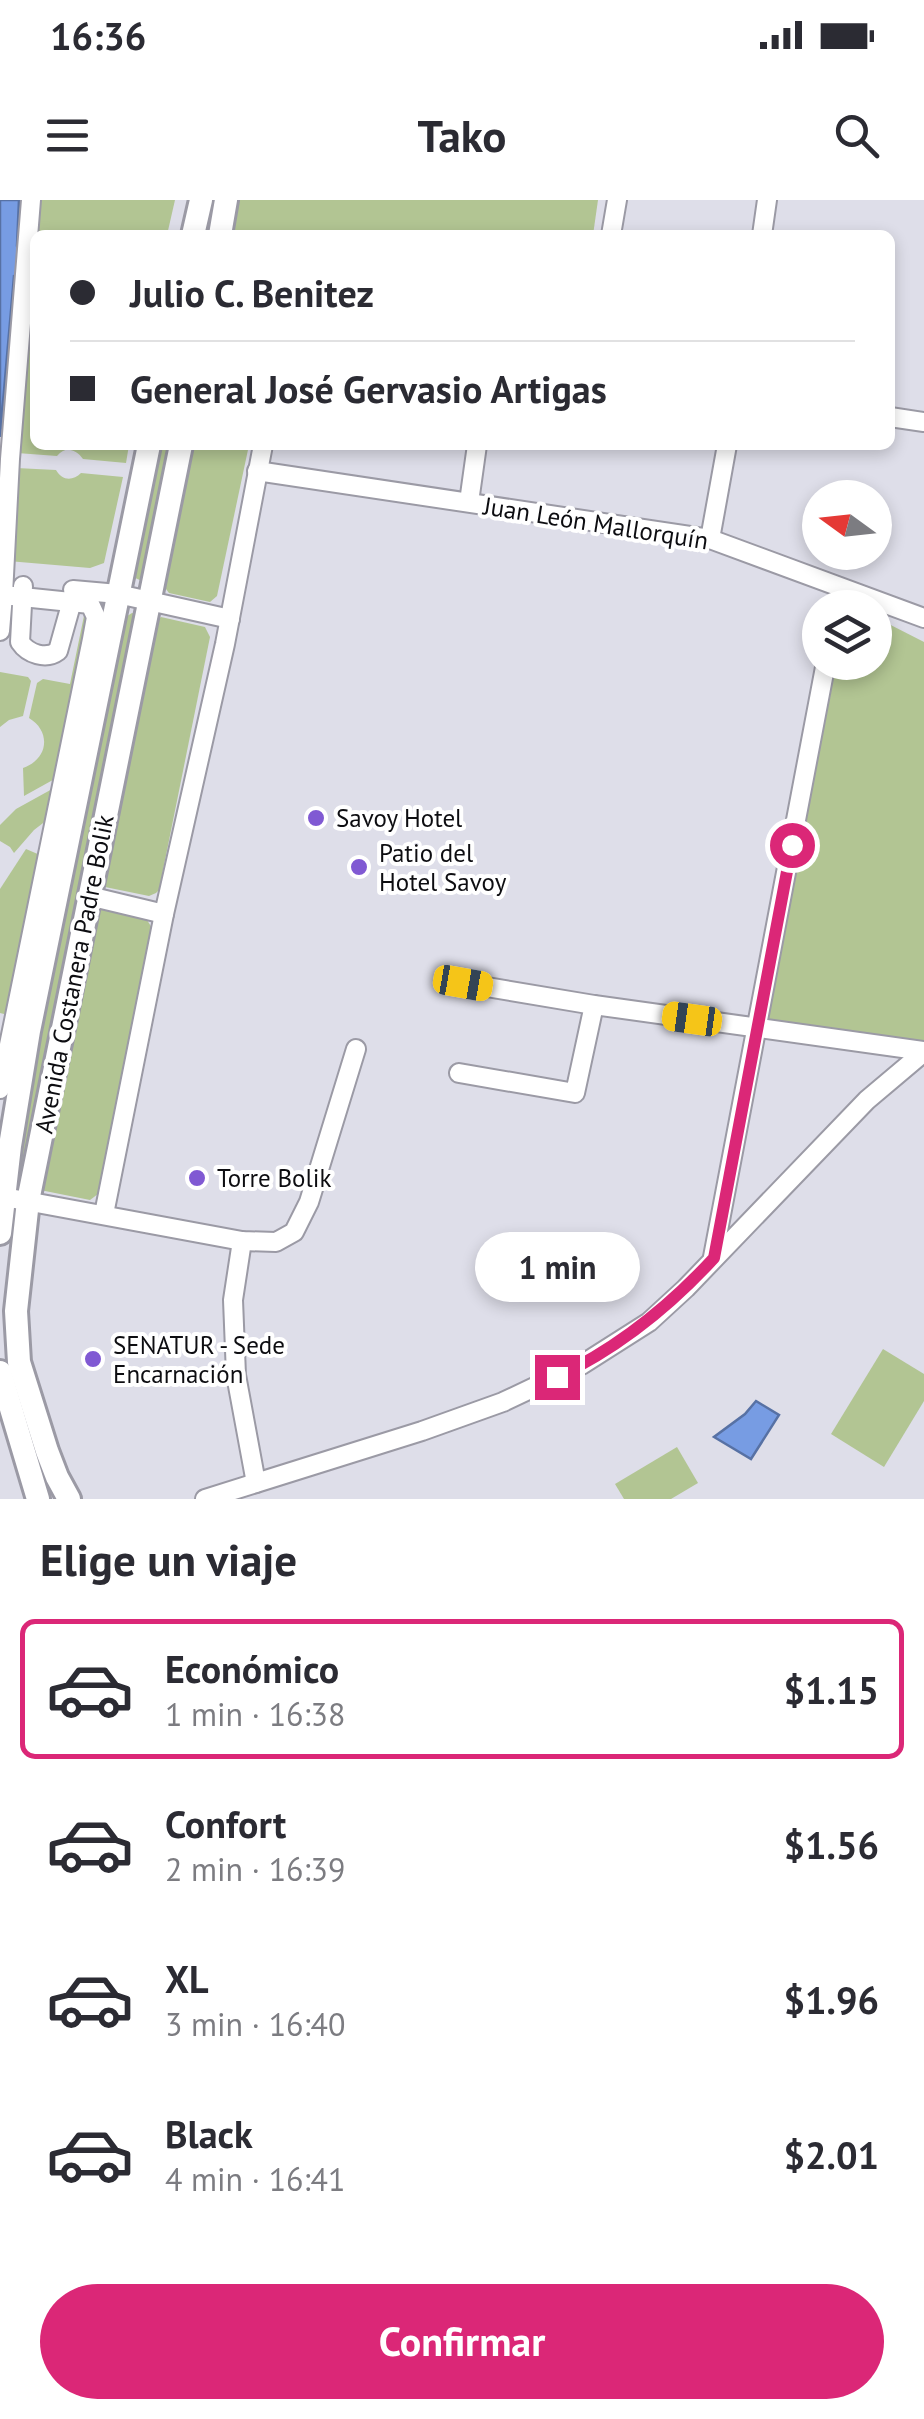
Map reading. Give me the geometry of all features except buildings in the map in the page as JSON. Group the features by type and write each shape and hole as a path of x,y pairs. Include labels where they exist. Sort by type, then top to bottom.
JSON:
{"main road":[{"path":"193,230 201,200"},
{"path":"221,230 226,200"},
{"name":"Avenida Costanera Padre Bolik","path":"0,1233 29,1031 148,450"},
{"name":"Avenida Costanera Padre Bolik","path":"69,1499 47,1450 20,1362 16,1311 28,1202 180,450"},
{"path":"0,1372 38,1499"}],"street":[{"path":"31,200 10,459 10,589 20,642 31,652 48,656 58,650 73,596"},
{"path":"612,230 617,200"},
{"path":"763,230 767,200"},
{"path":"895,417 924,422"},
{"path":"104,1214 164,914 230,620 261,450"},
{"path":"470,502 475,450"},
{"path":"710,539 726,450"},
{"name":"Juan León Mallorquín","path":"257,471 710,539 924,618"},
{"path":"10,589 73,596 118,594 230,620"},
{"path":"0,631 10,589"},
{"path":"0,1089 95,623 95,611 90,604 73,596"},
{"path":"714,1258 823,680"},
{"path":"89,896 164,914"},
{"path":"463,983 924,1051"},
{"path":"459,1073 575,1093 594,1004"},
{"path":"4,1198 242,1242 276,1242 294,1232 309,1202 356,1048"},
{"path":"205,1499 503,1402 583,1364 649,1322 867,1100 924,1051"},
{"path":"242,1242 234,1300 236,1375 256,1483"}],"green space":[{"path":"37,200 175,200 168,230 35,230"},
{"path":"226,200 598,200 594,230 221,230"},
{"path":"29,285 30,450 70,450 57,456 17,453"},
{"path":"70,450 128,450 126,463 83,459"},
{"path":"158,450 173,450 142,581 133,577"},
{"path":"189,450 248,450 217,596 210,602 169,593 163,585"},
{"path":"16,468 56,470 68,479 81,473 123,477 104,563 90,568 8,561"},
{"path":"86,606 91,609 60,776 24,796 23,768 38,758 44,744 41,730 29,718 37,683 43,679 70,684"},
{"path":"138,614 23,1189 15,1186 22,1118 124,618"},
{"path":"161,617 205,627 210,637 159,890 149,896 105,887 101,882 154,623"},
{"path":"892,626 924,642 924,1043 767,1021 831,680 892,680"},
{"path":"0,672 28,677 31,681 23,716 0,727"},
{"path":"54,788 47,820 14,853 0,841 0,825 16,809"},
{"path":"26,849 40,855 8,1015 0,1013 0,889"},
{"path":"95,910 147,920 152,928 98,1194 90,1200 40,1190"},
{"path":"883,1349 924,1374 924,1401 884,1467 831,1434"},
{"path":"677,1447 698,1483 671,1499 624,1499 615,1484"}],"water":[{"path":"0,200 19,200 17,246 21,263 20,275 14,276 0,437"},
{"path":"756,1401 779,1415 751,1459 714,1437"}],"place":[{"name":"Savoy Hotel","path":"316,818"},
{"name":"Patio del Hotel Savoy","path":"359,867"},
{"name":"Torre Bolik","path":"197,1178"},
{"name":"SENATUR - Sede Encarnación","path":"93,1359"}],"route":[{"path":"557,1377 649,1322 714,1258 792,845"}]}
